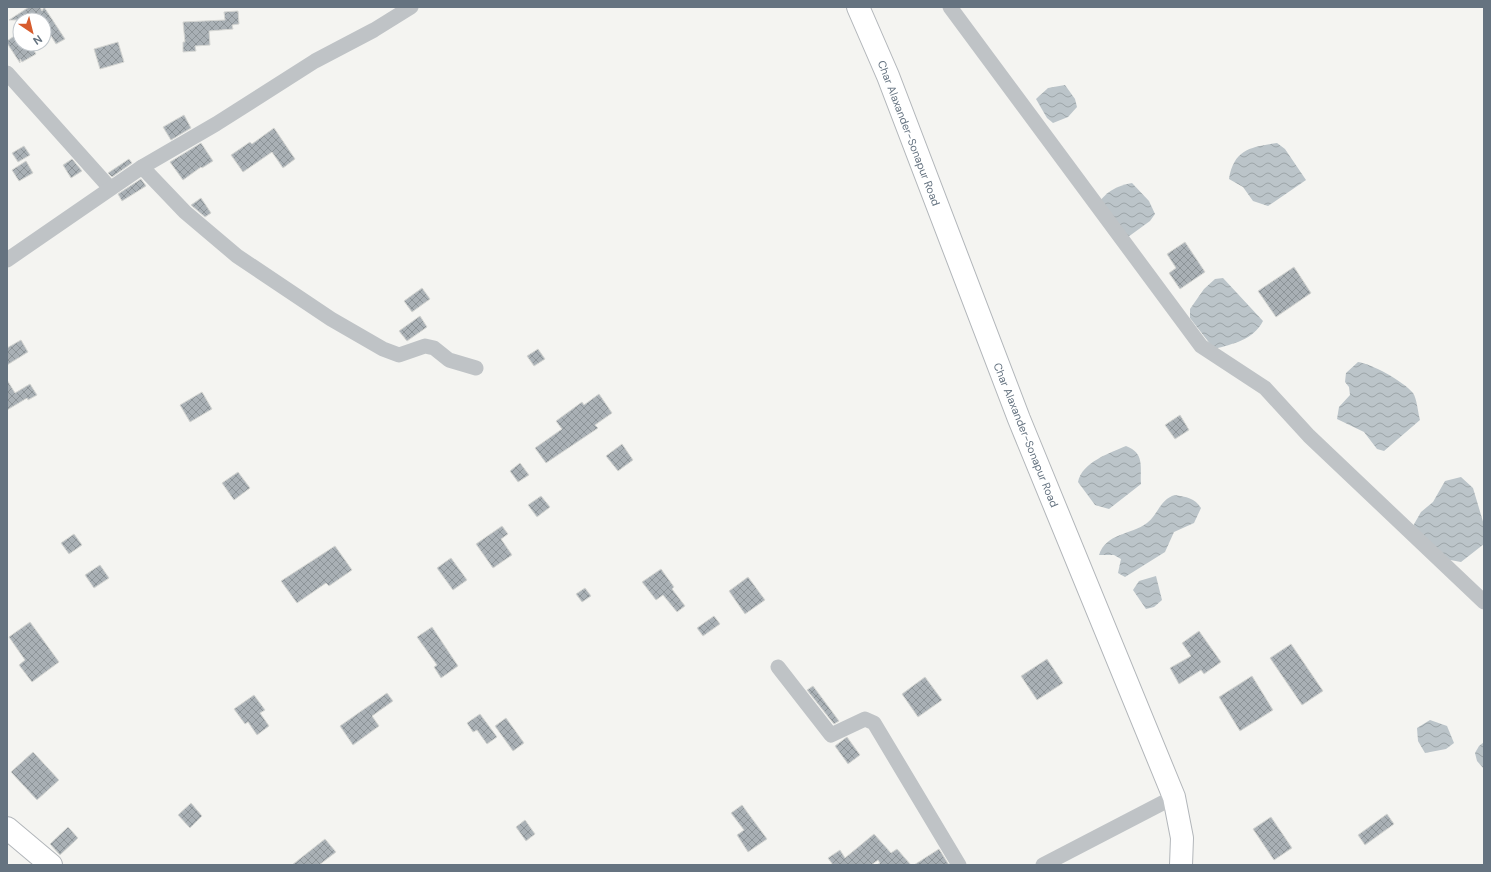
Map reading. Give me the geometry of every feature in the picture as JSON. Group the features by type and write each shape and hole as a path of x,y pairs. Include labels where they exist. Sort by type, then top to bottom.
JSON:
{"main road":[{"name":"Char Alaxander-Sonapur Road","path":"858,7 888,76 1017,412 1174,797 1182,838 1181,865"},
{"path":"7,828 51,865"}],"street":[{"path":"7,260 142,166 216,124 315,61 374,30 411,7"},
{"path":"950,7 1201,346 1265,388 1309,436 1484,602"},
{"path":"7,73 110,188"},
{"path":"142,166 185,212 237,256 331,319 383,349 398,355 425,346 434,348 449,360 476,368"},
{"path":"778,667 831,735 865,718 874,723 959,865"},
{"path":"1043,865 1174,797"}],"water":[{"path":"1065,85 1075,99 1077,107 1068,117 1053,123 1047,118 1036,99 1048,88"},
{"path":"1277,143 1285,149 1306,180 1268,206 1253,201 1243,187 1229,179 1231,169 1235,161 1245,151 1259,146"},
{"path":"1132,183 1149,201 1155,214 1150,221 1128,237 1096,206 1111,190"},
{"path":"1223,278 1263,321 1254,333 1248,337 1235,343 1214,349 1190,318 1190,309 1204,289 1215,279"},
{"path":"1358,362 1371,366 1395,378 1413,393 1416,399 1420,420 1384,451 1377,449 1364,432 1337,419 1339,407 1350,395 1349,387 1345,382 1346,373"},
{"path":"1126,446 1136,452 1139,457 1141,466 1141,484 1109,509 1095,505 1078,482 1081,475 1085,469 1098,459"},
{"path":"1461,477 1473,488 1484,525 1484,544 1461,562 1445,559 1413,526 1421,512 1433,502 1445,481"},
{"path":"1175,495 1193,500 1201,508 1194,523 1174,532 1165,552 1125,577 1118,573 1121,559 1114,555 1099,555 1107,542 1147,523 1166,500"},
{"path":"1156,576 1162,600 1154,607 1146,609 1133,590 1139,581"},
{"path":"1430,720 1447,726 1454,743 1446,749 1425,753 1418,741 1417,728"},
{"path":"1484,742 1484,769 1477,761 1475,753 1479,746"}],"building":[{"path":"29,7 40,7 42,11 44,7 47,12 21,12"},
{"path":"238,11 239,24 232,25 233,29 209,31 210,45 195,46 196,51 183,52 183,42 185,42 183,22 225,20 224,12"},
{"path":"52,19 65,39 56,44 52,38"},
{"path":"12,38 12,51 7,43 7,41"},
{"path":"118,42 124,62 100,69 94,49"},
{"path":"13,52 35,52 36,54 22,62 20,59 20,63"},
{"path":"184,115 191,128 171,140 163,127"},
{"path":"274,128 295,159 283,168 272,152 243,172 231,155 250,142 252,144"},
{"path":"201,143 213,161 202,168 201,167 183,180 170,162"},
{"path":"24,146 30,155 18,162 12,153"},
{"path":"72,159 82,171 71,178 63,165"},
{"path":"129,159 132,163 112,177 108,173"},
{"path":"26,161 33,173 19,181 12,170"},
{"path":"141,179 146,186 122,201 118,194"},
{"path":"201,198 211,213 205,217 191,205"},
{"path":"1185,242 1205,272 1180,289 1169,273 1176,268 1167,254"},
{"path":"1294,267 1311,293 1276,317 1258,291"},
{"path":"422,288 430,299 412,312 404,301"},
{"path":"420,316 427,327 407,341 399,331"},
{"path":"21,340 28,352 7,365 7,348"},
{"path":"538,349 545,359 534,366 527,356"},
{"path":"7,380 15,393 30,384 37,395 28,400 27,398 7,410"},
{"path":"202,392 212,409 190,422 180,405"},
{"path":"599,394 612,413 595,425 598,428 546,463 535,448 562,429 556,421 582,402 584,405"},
{"path":"1180,415 1189,430 1175,439 1165,425"},
{"path":"622,444 633,460 618,471 606,456"},
{"path":"520,463 529,475 518,482 510,471"},
{"path":"238,472 250,488 234,500 222,483"},
{"path":"541,496 550,507 537,517 528,505"},
{"path":"502,526 508,534 501,539 512,555 493,568 476,544"},
{"path":"74,534 82,545 69,554 61,543"},
{"path":"335,546 352,570 329,586 326,583 297,603 281,581"},
{"path":"451,558 467,580 453,590 437,568"},
{"path":"100,565 109,578 94,588 85,575"},
{"path":"661,569 674,587 672,589 685,606 677,612 663,595 656,600 642,582"},
{"path":"748,577 765,600 745,614 729,591"},
{"path":"585,588 591,596 582,602 576,594"},
{"path":"714,616 720,624 703,636 697,628"},
{"path":"30,622 59,662 32,682 19,665 25,660 9,637"},
{"path":"432,627 458,666 441,678 434,667 437,665 417,637"},
{"path":"1199,631 1221,662 1204,674 1201,670 1179,684 1170,668 1191,656 1182,643"},
{"path":"1291,644 1323,691 1302,705 1270,658"},
{"path":"1047,659 1063,683 1037,700 1021,676"},
{"path":"1252,676 1273,710 1240,731 1219,697"},
{"path":"925,677 942,700 918,717 902,694"},
{"path":"813,686 839,721 834,724 807,690"},
{"path":"387,693 393,701 372,716 379,726 353,745 340,726"},
{"path":"254,695 265,710 260,713 269,726 257,735 248,722 245,724 234,709"},
{"path":"480,714 497,737 487,744 477,730 473,732 467,723"},
{"path":"506,718 524,743 513,751 495,726"},
{"path":"847,737 860,755 848,764 835,746"},
{"path":"33,752 59,780 37,800 11,772"},
{"path":"191,803 202,816 190,828 178,815"},
{"path":"742,805 767,839 748,852 737,835 744,830 731,813"},
{"path":"1387,814 1394,824 1365,845 1358,835"},
{"path":"1271,817 1292,848 1274,860 1253,829"},
{"path":"525,820 535,834 526,841 516,827"},
{"path":"68,827 78,838 60,855 50,844"},
{"path":"874,834 891,853 897,849 911,865 877,865 880,863 878,860 871,865 833,865 828,858 840,850 845,858"},
{"path":"325,839 336,852 319,865 292,865"},
{"path":"939,849 949,865 914,865"}]}
